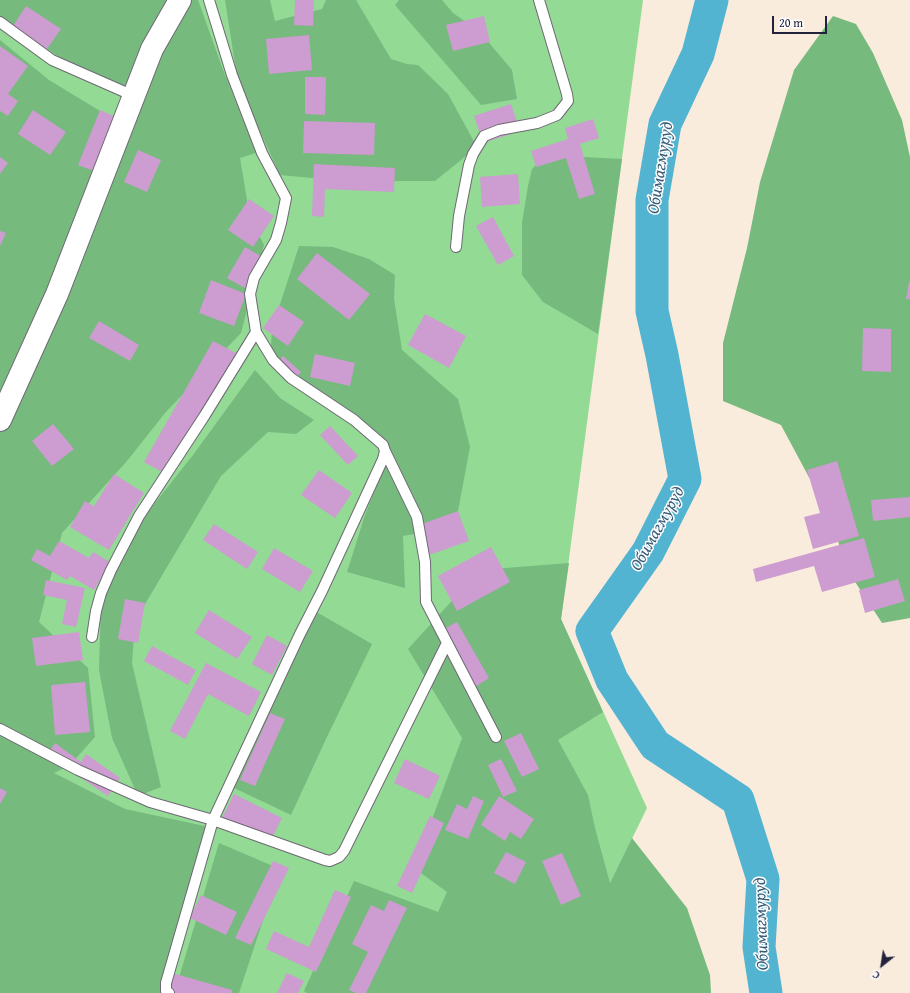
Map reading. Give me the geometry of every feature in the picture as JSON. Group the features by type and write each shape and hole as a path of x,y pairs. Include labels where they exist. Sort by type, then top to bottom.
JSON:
{"street":[{"path":"0,420 56,294 152,49 180,0"}],"lane":[{"path":"209,0 232,75 262,153 286,198 276,240 254,278 250,294 256,332 273,360 291,378 354,420 383,445 417,517 425,562 426,602 496,737"},
{"path":"456,247 459,216 470,165 473,154 484,136 499,130 538,123 558,115 568,101 539,0"},
{"path":"0,22 52,60 134,96"},
{"path":"92,637 96,611 101,593 111,570 139,516 205,415 256,332"},
{"path":"169,993 166,991 166,983 213,820 300,634 322,591 383,459 385,451"},
{"path":"0,730 78,770 150,802 213,820 330,861 339,858 447,643"}],"green space":[{"path":"0,0 643,0 561,619 647,808 576,953 406,993 0,993"},
{"path":"0,0 198,0 222,67 256,153 240,158 250,218 264,245 241,333 165,413 127,461 62,533 39,622 88,668 95,737 70,765 54,773 125,809 214,828 160,993 0,993 0,414 133,105 0,18"},
{"path":"225,0 270,0 275,21 322,9 326,0 356,0 391,59 407,64 418,65 448,94 477,147 435,181 344,181 280,175 238,83"},
{"path":"399,0 442,0 453,13 479,31 512,70 517,99 481,105 395,5"},
{"path":"833,16 856,24 873,53 902,120 910,157 910,618 882,623 844,565 834,524 781,425 723,401 723,343 747,248 760,182 794,70"},
{"path":"0,40 49,80 123,125 0,411"},
{"path":"546,155 622,159 598,334 543,302 522,275 522,223 528,186 532,169"},
{"path":"299,246 333,247 369,259 395,275 394,299 402,350 458,399 470,447 455,527 403,536 405,588 347,572 365,515 388,457 335,408 270,360 272,329"},
{"path":"255,370 280,398 314,420 296,434 268,432 221,476 135,621 132,663 161,787 138,796 112,738 99,670 101,602 132,532 193,455"},
{"path":"569,563 561,619 603,712 558,740 588,795 595,828 610,883 632,838 687,908 710,975 711,993 307,993 304,991 354,881 438,912 447,892 414,868 462,738 408,649 480,570"},
{"path":"313,610 372,644 291,815 232,787"},
{"path":"219,843 280,869 239,993 186,993 175,991"}],"building":[{"path":"295,0 314,0 313,26 294,25"},
{"path":"26,6 61,29 47,49 13,26"},
{"path":"484,16 490,42 453,51 446,25"},
{"path":"309,35 312,70 269,74 266,39"},
{"path":"0,46 28,66 8,94 18,101 8,116 0,111"},
{"path":"305,77 326,77 325,115 305,114"},
{"path":"511,104 520,131 483,143 474,116"},
{"path":"33,110 66,132 50,155 18,134"},
{"path":"100,110 116,117 94,171 78,165"},
{"path":"593,119 599,138 580,144 595,194 579,199 566,158 536,167 531,151 568,139 565,128"},
{"path":"304,121 375,123 374,155 303,153"},
{"path":"138,150 161,160 147,192 124,182"},
{"path":"0,157 8,163 0,174"},
{"path":"314,164 395,168 394,192 325,189 324,217 312,216"},
{"path":"518,174 520,204 482,207 480,177"},
{"path":"249,199 274,216 253,247 228,230"},
{"path":"493,217 514,256 498,265 476,226"},
{"path":"0,231 6,233 0,246"},
{"path":"245,247 262,257 245,288 227,278"},
{"path":"317,253 370,294 349,320 297,279"},
{"path":"211,280 246,294 234,326 199,313"},
{"path":"909,282 910,299 906,299"},
{"path":"279,305 304,322 288,346 263,328"},
{"path":"425,314 466,336 449,368 408,345"},
{"path":"99,321 139,345 130,361 89,338"},
{"path":"863,328 891,329 891,372 862,371"},
{"path":"213,341 236,353 166,474 144,462"},
{"path":"315,354 355,363 350,386 310,377"},
{"path":"283,356 301,372 291,383 273,368"},
{"path":"53,424 74,449 52,466 32,441"},
{"path":"330,426 358,456 348,465 320,435"},
{"path":"837,461 859,536 813,549 804,517 820,513 807,470"},
{"path":"319,470 352,493 335,518 301,495"},
{"path":"114,474 144,493 109,550 70,527 85,501 94,506"},
{"path":"910,497 910,517 873,521 871,500"},
{"path":"458,511 469,541 429,555 419,525"},
{"path":"214,524 258,552 247,569 203,540"},
{"path":"864,538 875,577 822,592 814,566 756,582 753,569"},
{"path":"59,541 89,558 93,552 110,562 94,590 70,576 67,580 31,560 37,549 50,556"},
{"path":"491,547 510,582 457,611 438,576"},
{"path":"274,548 313,571 300,592 262,569"},
{"path":"898,579 905,601 865,613 859,590"},
{"path":"46,580 85,588 76,627 62,624 67,600 43,595"},
{"path":"125,599 145,603 138,643 118,639"},
{"path":"209,610 252,637 237,659 195,633"},
{"path":"457,622 489,678 475,687 442,630"},
{"path":"79,632 83,660 36,666 32,638"},
{"path":"267,635 287,646 272,675 252,664"},
{"path":"152,646 196,670 188,685 144,661"},
{"path":"206,663 261,692 249,716 208,694 185,739 170,731"},
{"path":"85,682 90,732 55,735 51,685"},
{"path":"270,713 285,719 255,786 240,780"},
{"path":"521,733 539,769 522,777 504,741"},
{"path":"55,743 81,762 86,754 120,778 108,796 47,755"},
{"path":"405,759 440,776 429,799 394,783"},
{"path":"501,759 517,791 503,797 488,765"},
{"path":"0,788 7,792 0,804"},
{"path":"234,794 282,818 270,842 222,818"},
{"path":"473,796 484,801 468,839 445,830 457,804 467,809"},
{"path":"499,796 534,819 521,839 510,832 505,841 481,825"},
{"path":"430,816 444,823 412,893 397,886"},
{"path":"506,852 526,862 515,884 494,873"},
{"path":"562,853 581,896 561,905 542,861"},
{"path":"273,861 289,868 251,945 235,938"},
{"path":"335,890 351,897 316,972 266,949 274,931 309,947"},
{"path":"201,895 237,912 226,935 190,918"},
{"path":"389,900 407,908 366,993 356,993 349,990 368,952 352,944 371,905 384,911"},
{"path":"172,973 232,990 232,993 166,993"},
{"path":"287,973 304,981 298,993 277,993"}],"waterway":[{"name":"Обимагмуруд","path":"712,0 698,54 665,124 652,200 652,311 662,355 685,479 648,552 592,631 612,680 655,745 738,800 763,879 759,947 766,993"}]}
